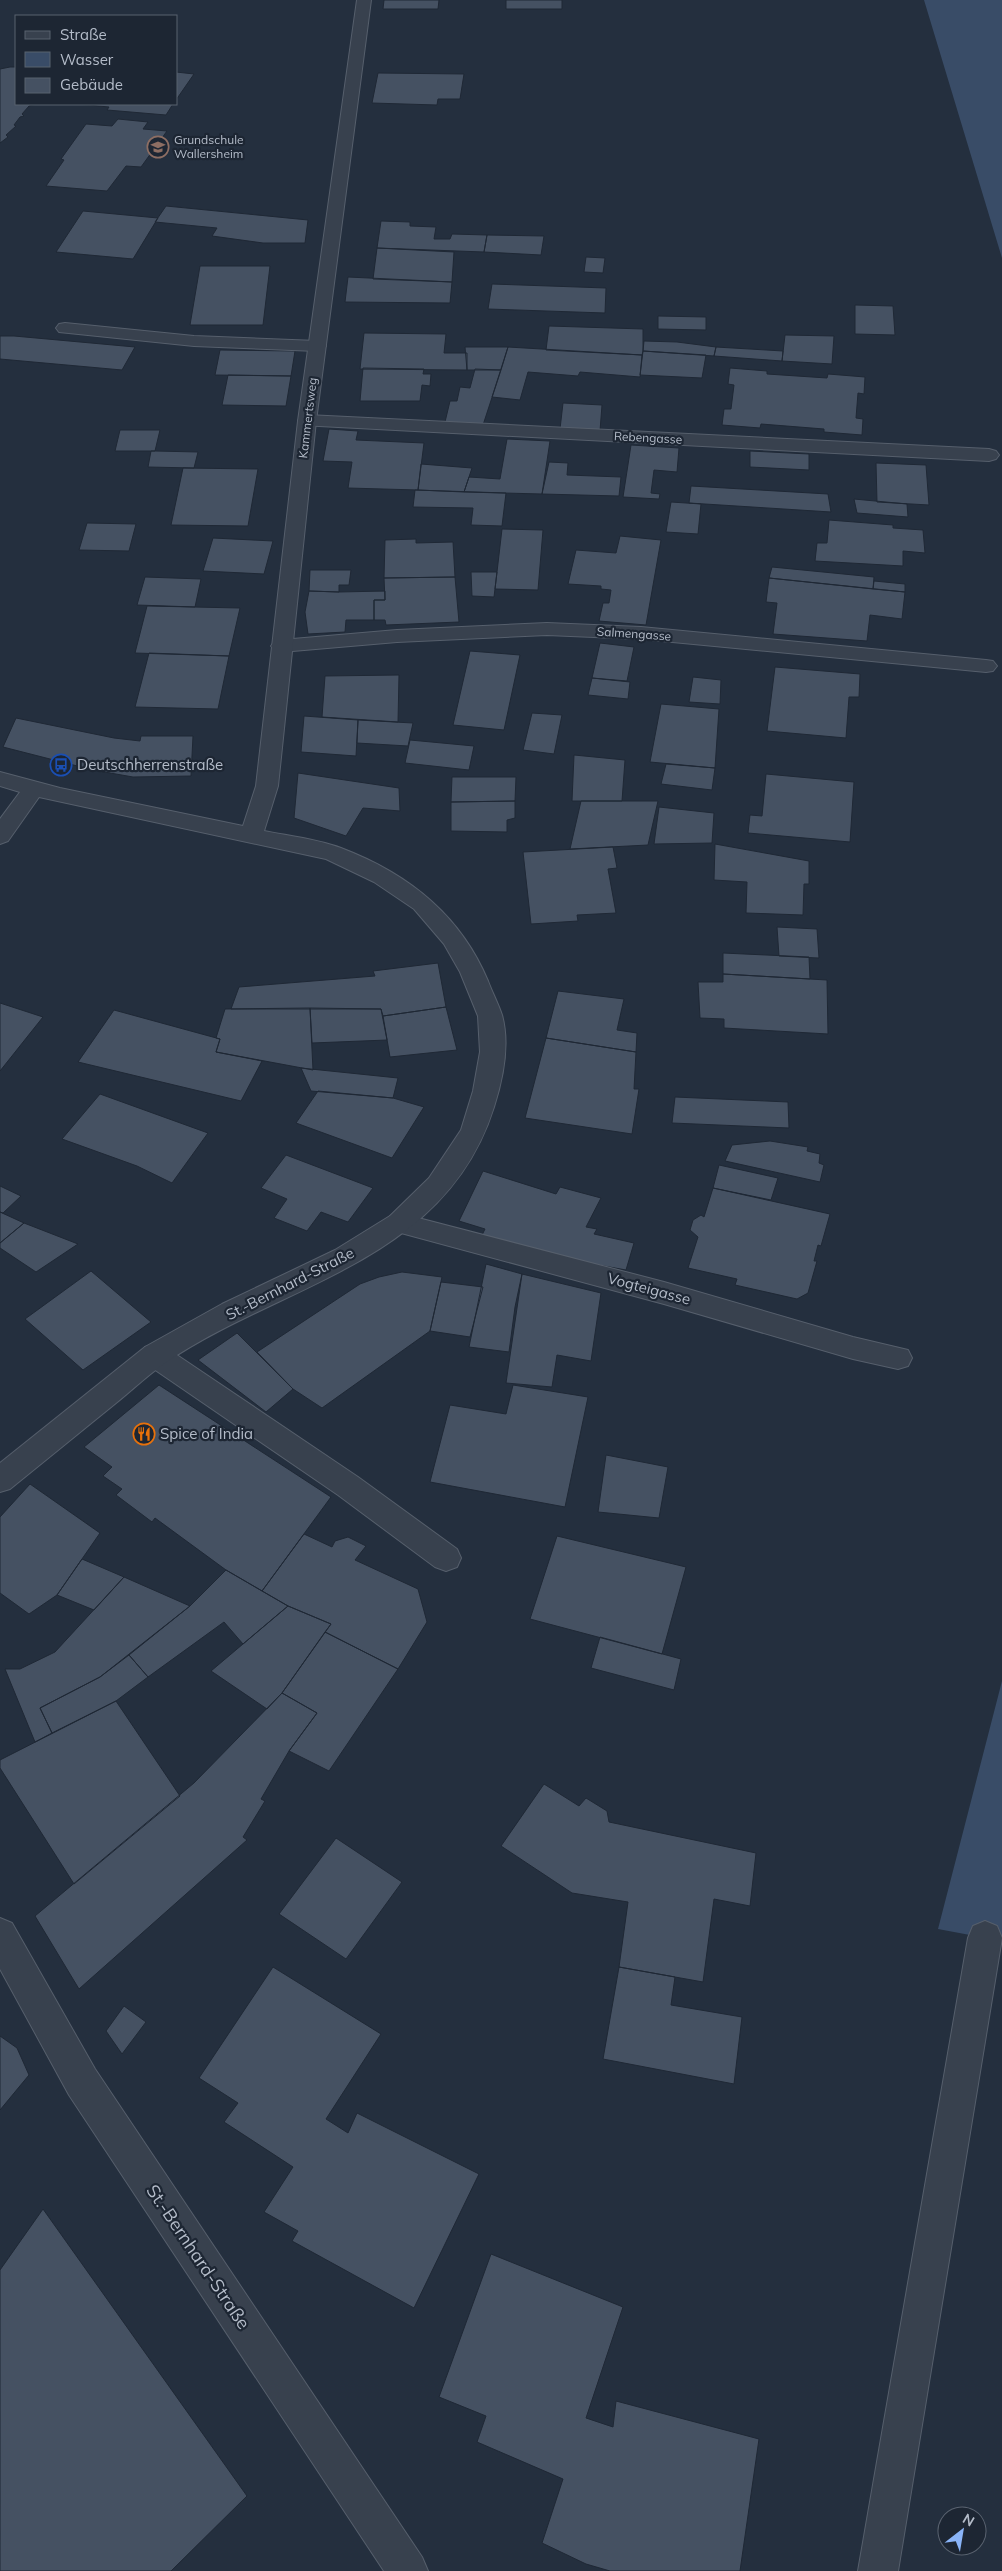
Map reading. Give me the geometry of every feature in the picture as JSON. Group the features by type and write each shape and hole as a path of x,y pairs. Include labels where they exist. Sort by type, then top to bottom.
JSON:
{"street":[{"name":"Kammertsweg","path":"251,836 267,786 307,421 364,0"},
{"path":"65,328 194,341 317,346"},
{"name":"Rebengasse","path":"307,421 989,455"},
{"name":"Salmengasse","path":"281,646 495,630 547,629 641,633 986,666"},
{"path":"0,779 251,836"},
{"path":"0,836 34,788"},
{"name":"St.-Bernhard-Straße","path":"0,1480 156,1355 232,1312 345,1258 399,1223 438,1185 473,1132 486,1091 493,1052 490,1016 472,972 454,939 422,903 382,876 332,853 251,836"},
{"name":"Vogteigasse","path":"399,1223 664,1293 853,1348 898,1358"},
{"path":"156,1355 348,1486 446,1558"},
{"name":"St.-Bernhard-Straße","path":"0,1935 82,2082 408,2571"},
{"path":"878,2571 985,1938"}],"water":[{"path":"924,0 1002,0 1002,258"},
{"path":"1002,1681 1002,1941 938,1929"}],"building":[{"path":"384,0 439,0 438,9 383,9"},
{"path":"506,0 562,0 562,9 506,9"},
{"path":"15,67 15,105 33,105 29,106 22,114 24,116 20,117 14,125 16,126 6,135 8,137 0,143 0,69"},
{"path":"178,72 194,74 178,97"},
{"path":"378,73 464,74 460,99 438,99 437,105 372,103"},
{"path":"88,105 172,105 166,115 107,110 109,107"},
{"path":"118,119 148,122 143,129 167,131 141,167 126,166 107,191 46,186 64,160 61,159 86,124 112,126"},
{"path":"166,206 308,220 305,243 263,243 212,236 217,228 155,222"},
{"path":"83,211 158,218 133,259 56,252"},
{"path":"381,221 410,222 410,226 436,227 434,239 450,239 452,234 487,235 484,252 377,248"},
{"path":"487,235 544,236 541,255 484,252"},
{"path":"377,248 454,252 452,282 373,279"},
{"path":"586,257 605,258 603,273 584,272"},
{"path":"200,266 270,266 263,325 190,325"},
{"path":"348,277 452,282 450,303 345,302"},
{"path":"492,284 606,288 605,313 488,309"},
{"path":"855,305 893,306 895,335 855,334"},
{"path":"658,316 706,317 706,330 658,329"},
{"path":"549,326 643,329 642,355 546,350"},
{"path":"364,333 446,334 444,353 467,353 467,370 360,369"},
{"path":"785,335 834,336 832,364 782,361"},
{"path":"0,336 135,347 122,370 0,359"},
{"path":"644,341 677,342 716,347 714,356 643,351"},
{"path":"465,347 508,347 501,370 467,370"},
{"path":"508,347 642,355 640,377 580,372 578,376 528,372 520,400 492,397"},
{"path":"716,347 783,351 782,361 714,356"},
{"path":"220,350 295,351 291,376 215,375"},
{"path":"643,351 706,355 702,378 640,375"},
{"path":"363,368 424,369 423,374 431,374 430,386 422,385 420,401 360,401"},
{"path":"730,368 767,371 767,374 827,378 828,374 865,377 864,394 858,393 856,418 863,419 862,435 824,432 824,429 761,424 760,428 722,425 724,409 731,409 734,385 728,384"},
{"path":"475,369 501,370 483,425 445,422 450,401 457,401 460,387 470,388"},
{"path":"228,375 291,376 286,406 222,405"},
{"path":"563,403 602,405 600,431 560,429"},
{"path":"329,429 358,431 356,440 424,443 418,490 348,488 352,462 323,461"},
{"path":"120,430 160,430 155,451 115,451"},
{"path":"507,439 550,441 542,494 464,492 469,477 500,479"},
{"path":"631,445 679,448 677,472 654,470 651,493 660,494 659,499 623,497"},
{"path":"151,451 198,452 194,468 148,467"},
{"path":"750,451 809,454 809,470 750,467"},
{"path":"549,462 568,463 567,475 621,477 619,496 542,494"},
{"path":"876,463 926,465 929,505 877,502"},
{"path":"421,464 472,468 464,492 418,490"},
{"path":"183,468 258,469 248,526 171,525"},
{"path":"691,486 828,494 831,512 689,503"},
{"path":"415,490 506,493 502,526 471,525 473,508 413,507"},
{"path":"854,499 907,504 908,517 857,513"},
{"path":"671,502 701,504 698,534 666,532"},
{"path":"829,520 893,525 893,528 923,530 925,553 903,551 903,566 815,561 817,543 827,543"},
{"path":"87,523 136,524 129,551 79,550"},
{"path":"502,529 543,530 538,590 495,589"},
{"path":"620,536 661,540 646,625 599,621 603,603 609,603 611,590 601,589 601,586 568,584 576,550 616,553"},
{"path":"213,538 273,541 264,574 203,571"},
{"path":"416,539 416,543 453,542 455,577 384,578 385,540"},
{"path":"772,567 874,577 873,589 769,578"},
{"path":"310,570 351,570 349,585 339,585 339,592 309,591"},
{"path":"471,572 497,572 494,597 472,596"},
{"path":"145,577 201,579 195,607 137,605"},
{"path":"455,577 459,622 386,625 385,620 374,620 374,600 385,600 384,578"},
{"path":"769,578 905,592 902,619 870,615 867,641 773,634 777,603 766,602"},
{"path":"874,581 905,584 905,592 873,589"},
{"path":"309,591 385,591 385,600 374,600 374,620 346,620 345,632 308,634 305,612"},
{"path":"147,606 240,608 229,656 135,653"},
{"path":"600,643 634,647 627,681 592,678"},
{"path":"470,651 520,655 504,730 453,725"},
{"path":"149,653 229,656 218,709 135,707"},
{"path":"775,667 860,674 859,697 849,697 846,738 767,731"},
{"path":"399,675 398,722 322,717 325,676"},
{"path":"693,677 721,680 720,704 689,702"},
{"path":"592,678 630,682 628,699 588,695"},
{"path":"661,704 719,709 715,768 650,762"},
{"path":"532,713 562,715 554,754 523,750"},
{"path":"304,716 358,720 356,756 301,752"},
{"path":"16,718 114,738 140,741 141,736 193,736 191,776 133,777 93,770 3,747"},
{"path":"358,720 413,723 408,746 357,743"},
{"path":"410,740 474,746 469,770 405,763"},
{"path":"574,755 625,760 622,801 572,801"},
{"path":"666,764 715,768 712,790 661,784"},
{"path":"298,773 399,788 400,811 363,808 346,836 294,818"},
{"path":"766,774 854,782 850,842 748,833 750,815 762,816"},
{"path":"452,777 516,777 515,801 451,802"},
{"path":"515,801 515,818 507,820 507,832 451,831 451,802"},
{"path":"581,801 658,801 648,845 570,849"},
{"path":"659,807 714,813 712,843 654,844"},
{"path":"715,844 809,861 809,884 804,884 803,915 746,913 747,882 714,880"},
{"path":"613,847 617,868 608,869 616,913 577,915 578,921 531,924 523,852"},
{"path":"777,927 817,929 819,958 779,956"},
{"path":"723,953 809,957 810,979 723,974"},
{"path":"438,963 446,1007 383,1016 381,1009 231,1009 239,987 375,976 373,971"},
{"path":"723,974 827,980 828,1034 724,1028 724,1019 700,1018 698,982 723,982"},
{"path":"558,991 624,999 617,1030 637,1033 636,1052 546,1038"},
{"path":"0,1003 43,1017 0,1071"},
{"path":"446,1007 457,1050 390,1057 383,1016"},
{"path":"310,1008 381,1009 387,1040 312,1043"},
{"path":"310,1008 313,1070 216,1052 220,1039 216,1038 225,1009"},
{"path":"114,1010 220,1039 216,1052 262,1061 241,1101 78,1062"},
{"path":"546,1038 636,1052 634,1089 639,1089 632,1134 525,1118"},
{"path":"301,1068 398,1078 393,1098 311,1091"},
{"path":"318,1091 393,1098 424,1107 392,1158 296,1123"},
{"path":"100,1094 208,1133 172,1183 137,1166 62,1139"},
{"path":"675,1097 788,1102 789,1128 672,1123"},
{"path":"770,1141 808,1147 807,1151 820,1154 819,1163 824,1165 820,1182 725,1161 732,1145"},
{"path":"286,1155 373,1188 348,1222 321,1212 307,1231 274,1218 287,1199 261,1188"},
{"path":"719,1165 778,1178 771,1200 713,1188"},
{"path":"483,1171 556,1194 560,1187 601,1198 586,1227 597,1229 594,1234 634,1243 626,1270 527,1252 481,1237 485,1229 459,1221"},
{"path":"0,1186 21,1196 3,1213 0,1212"},
{"path":"713,1188 830,1214 821,1246 818,1245 814,1261 817,1261 808,1293 797,1299 735,1285 737,1279 688,1268 698,1237 690,1230 693,1220 701,1215 704,1217"},
{"path":"0,1212 24,1223 0,1243"},
{"path":"24,1223 78,1244 36,1272 0,1248 0,1243"},
{"path":"486,1264 522,1274 509,1352 469,1347"},
{"path":"91,1271 151,1322 83,1370 25,1319"},
{"path":"402,1272 442,1277 430,1331 322,1408 293,1389 257,1352 360,1284 379,1277"},
{"path":"522,1274 601,1293 591,1361 557,1355 552,1387 506,1383"},
{"path":"441,1282 483,1287 470,1337 430,1331"},
{"path":"237,1333 293,1389 266,1412 198,1360"},
{"path":"159,1385 331,1497 262,1591 226,1570 155,1518 152,1522 116,1495 122,1489 103,1476 112,1467 84,1447"},
{"path":"513,1385 588,1397 565,1507 430,1482 450,1405 506,1414"},
{"path":"606,1455 668,1467 659,1518 598,1512"},
{"path":"30,1484 100,1533 57,1595 29,1614 0,1593 0,1517"},
{"path":"304,1534 332,1547 335,1541 348,1537 366,1546 355,1560 418,1589 427,1622 398,1669 325,1632 331,1624 288,1606 262,1591"},
{"path":"557,1536 686,1567 662,1654 530,1619"},
{"path":"82,1559 124,1577 94,1610 57,1595"},
{"path":"226,1570 288,1606 243,1644 224,1622 148,1677 129,1655 190,1606"},
{"path":"124,1577 190,1606 100,1677 40,1708 52,1733 35,1742 5,1669 20,1669 55,1652"},
{"path":"288,1606 331,1624 282,1693 267,1709 211,1671"},
{"path":"325,1632 398,1669 329,1771 289,1751 317,1713 282,1693"},
{"path":"600,1637 681,1659 674,1690 591,1668"},
{"path":"129,1655 148,1677 116,1701 52,1733 40,1708 100,1677"},
{"path":"282,1693 317,1713 289,1751 261,1799 265,1801 243,1837 247,1840 79,1989 35,1916 194,1783"},
{"path":"116,1701 180,1796 74,1884 0,1768 0,1760"},
{"path":"544,1784 579,1806 586,1798 607,1811 609,1822 756,1853 750,1906 714,1899 703,1982 619,1967 628,1902 572,1893 501,1846"},
{"path":"336,1838 402,1882 346,1959 279,1914"},
{"path":"273,1967 381,2034 326,2119 348,2133 357,2113 479,2174 414,2308 292,2241 298,2231 264,2212 293,2167 224,2122 238,2103 199,2078"},
{"path":"619,1967 675,1977 671,2005 742,2017 734,2084 603,2059"},
{"path":"124,2006 146,2022 122,2054 106,2031"},
{"path":"0,2036 17,2048 29,2075 0,2110"},
{"path":"43,2209 247,2496 171,2571 0,2571 0,2270"},
{"path":"491,2254 623,2307 586,2418 613,2427 616,2401 759,2439 740,2571 610,2571 586,2564 542,2543 563,2479 477,2442 486,2416 439,2397"}],"place":[{"name":"Grundschule Wallersheim","path":"158,147"},
{"name":"Deutschherrenstraße","path":"61,765"},
{"name":"Spice of India","path":"144,1434"}]}
